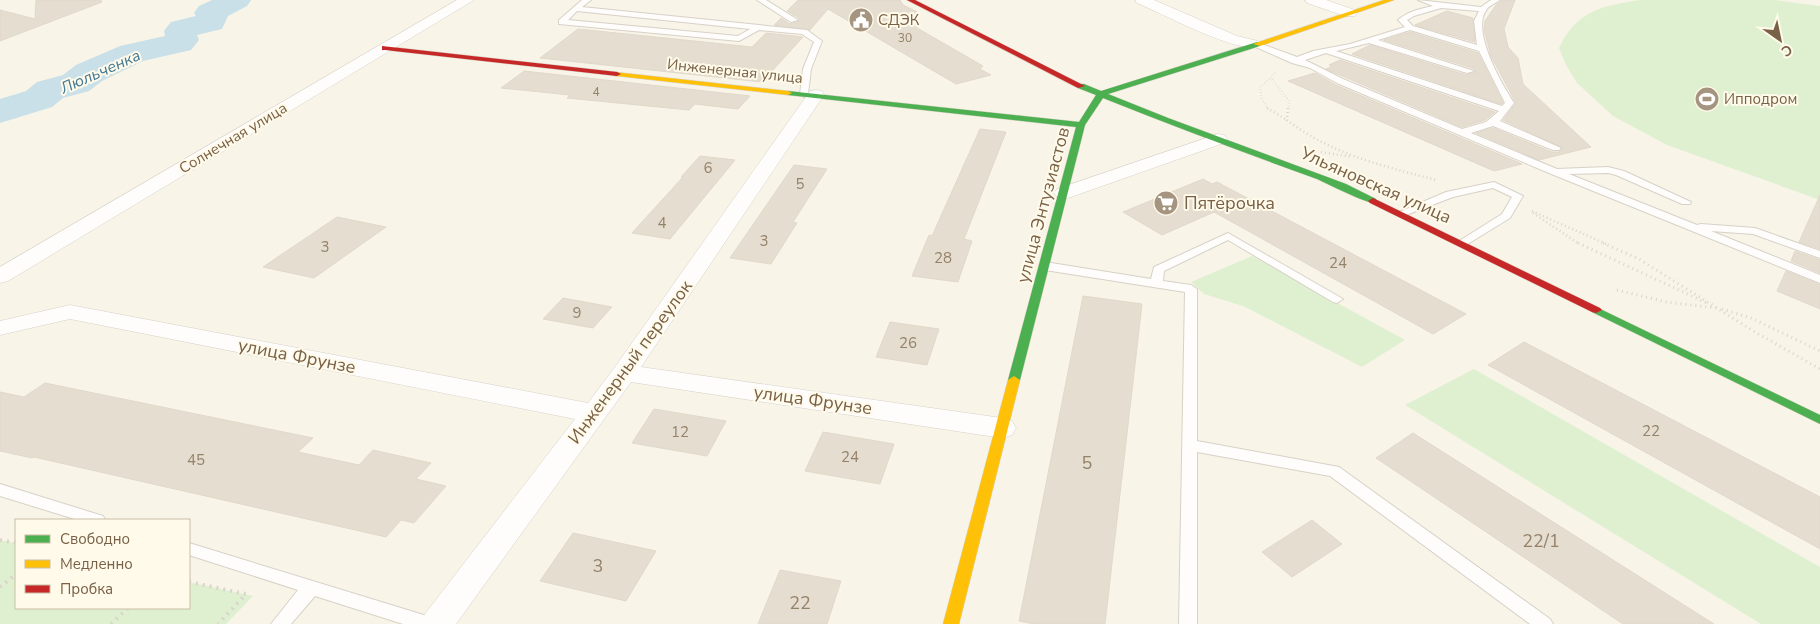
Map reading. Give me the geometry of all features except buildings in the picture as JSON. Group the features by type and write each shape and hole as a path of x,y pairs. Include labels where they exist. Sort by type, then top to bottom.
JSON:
{"street":[{"name":"Солнечная улица","path":"0,276 467,0"},
{"name":"Ульяновская улица","path":"910,0 1053,74 1218,139 1307,171 1402,214 1820,420"},
{"path":"1142,0 1232,39 1253,44"},
{"path":"1312,0 1350,14"},
{"path":"1101,94 1391,0"},
{"name":"Инженерная улица","path":"385,48 1081,125"},
{"name":"улица Энтузиастов","path":"951,624 1081,125 1101,94"},
{"name":"Инженерный переулок","path":"437,624 624,373 810,95"},
{"path":"1064,193 1218,139"},
{"name":"улица Фрунзе","path":"0,328 70,312 594,413"},
{"name":"улица Фрунзе","path":"624,373 1002,428"}],"lane":[{"path":"587,0 562,22 739,39 757,28"},
{"path":"761,0 794,20"},
{"path":"1422,0 1441,6 1482,10"},
{"path":"1462,132 1499,118 1503,109 1510,103 1499,88 1488,57 1482,49 1478,21 1482,10 1496,0"},
{"path":"1441,6 1411,14 1402,20 1410,28 1482,49"},
{"path":"575,9 804,32 818,41 807,69 810,95"},
{"path":"1295,61 1410,28"},
{"path":"1367,39 1470,72"},
{"path":"1253,44 1295,61 1313,66 1340,81 1553,171 1820,279"},
{"path":"1327,51 1503,109"},
{"path":"1492,122 1556,148"},
{"path":"1553,171 1608,170 1620,173 1686,202"},
{"path":"1402,214 1450,194 1494,185 1518,196 1506,216 1462,243"},
{"path":"1691,227 1756,231 1820,255"},
{"path":"1157,284 1158,269 1228,236 1337,299"},
{"path":"1045,266 1191,290 1188,624"},
{"path":"1189,445 1334,470 1544,624"},
{"path":"0,490 94,519"},
{"path":"190,549 427,624"},
{"path":"280,624 311,588"}],"path":[{"path":"1271,78 1260,87 1261,101 1267,109 1287,120"},
{"path":"1526,209 1586,248 1719,308 1751,318 1820,351"},
{"path":"1610,288 1638,297 1686,306 1719,308"},
{"path":"0,540 15,543"},
{"path":"0,587 15,575"},
{"path":"190,582 246,594 218,624"},
{"path":"111,624 127,609"}],"green space":[{"name":"Ипподром","path":"1640,0 1775,0 1820,6 1820,200 1667,145 1613,116 1577,83 1566,65 1559,48 1566,35 1574,25 1592,12"},
{"path":"1252,256 1405,340 1362,367 1243,306 1204,294 1191,282"},
{"path":"1474,369 1820,567 1820,624 1761,624 1405,405"},
{"path":"0,540 15,543 15,609 190,609 190,582 253,596 226,624 0,624"}],"waterway":[{"name":"Люльченка","path":"0,111 39,99 50,90 76,83 89,73 132,53 179,43 182,40 180,31 211,22 213,17 210,13 236,0"}],"traffic: fast":[{"path":"1014,380 1081,125 1101,94 1257,44"},
{"path":"1081,86 1165,120 1343,186 1373,201"},
{"path":"788,93 1081,125"},
{"path":"1596,310 1820,420"}],"traffic: slow":[{"path":"1257,44 1391,0"},
{"path":"617,74 788,93"},
{"path":"951,624 1014,380"}],"traffic: jam":[{"path":"910,0 1081,86"},
{"path":"385,48 617,74"},
{"path":"1373,201 1596,310"}],"place":[{"name":"СДЭК","path":"861,20"},
{"name":"Ипподром","path":"1707,99"},
{"name":"Пятёрочка","path":"1166,203"}]}
